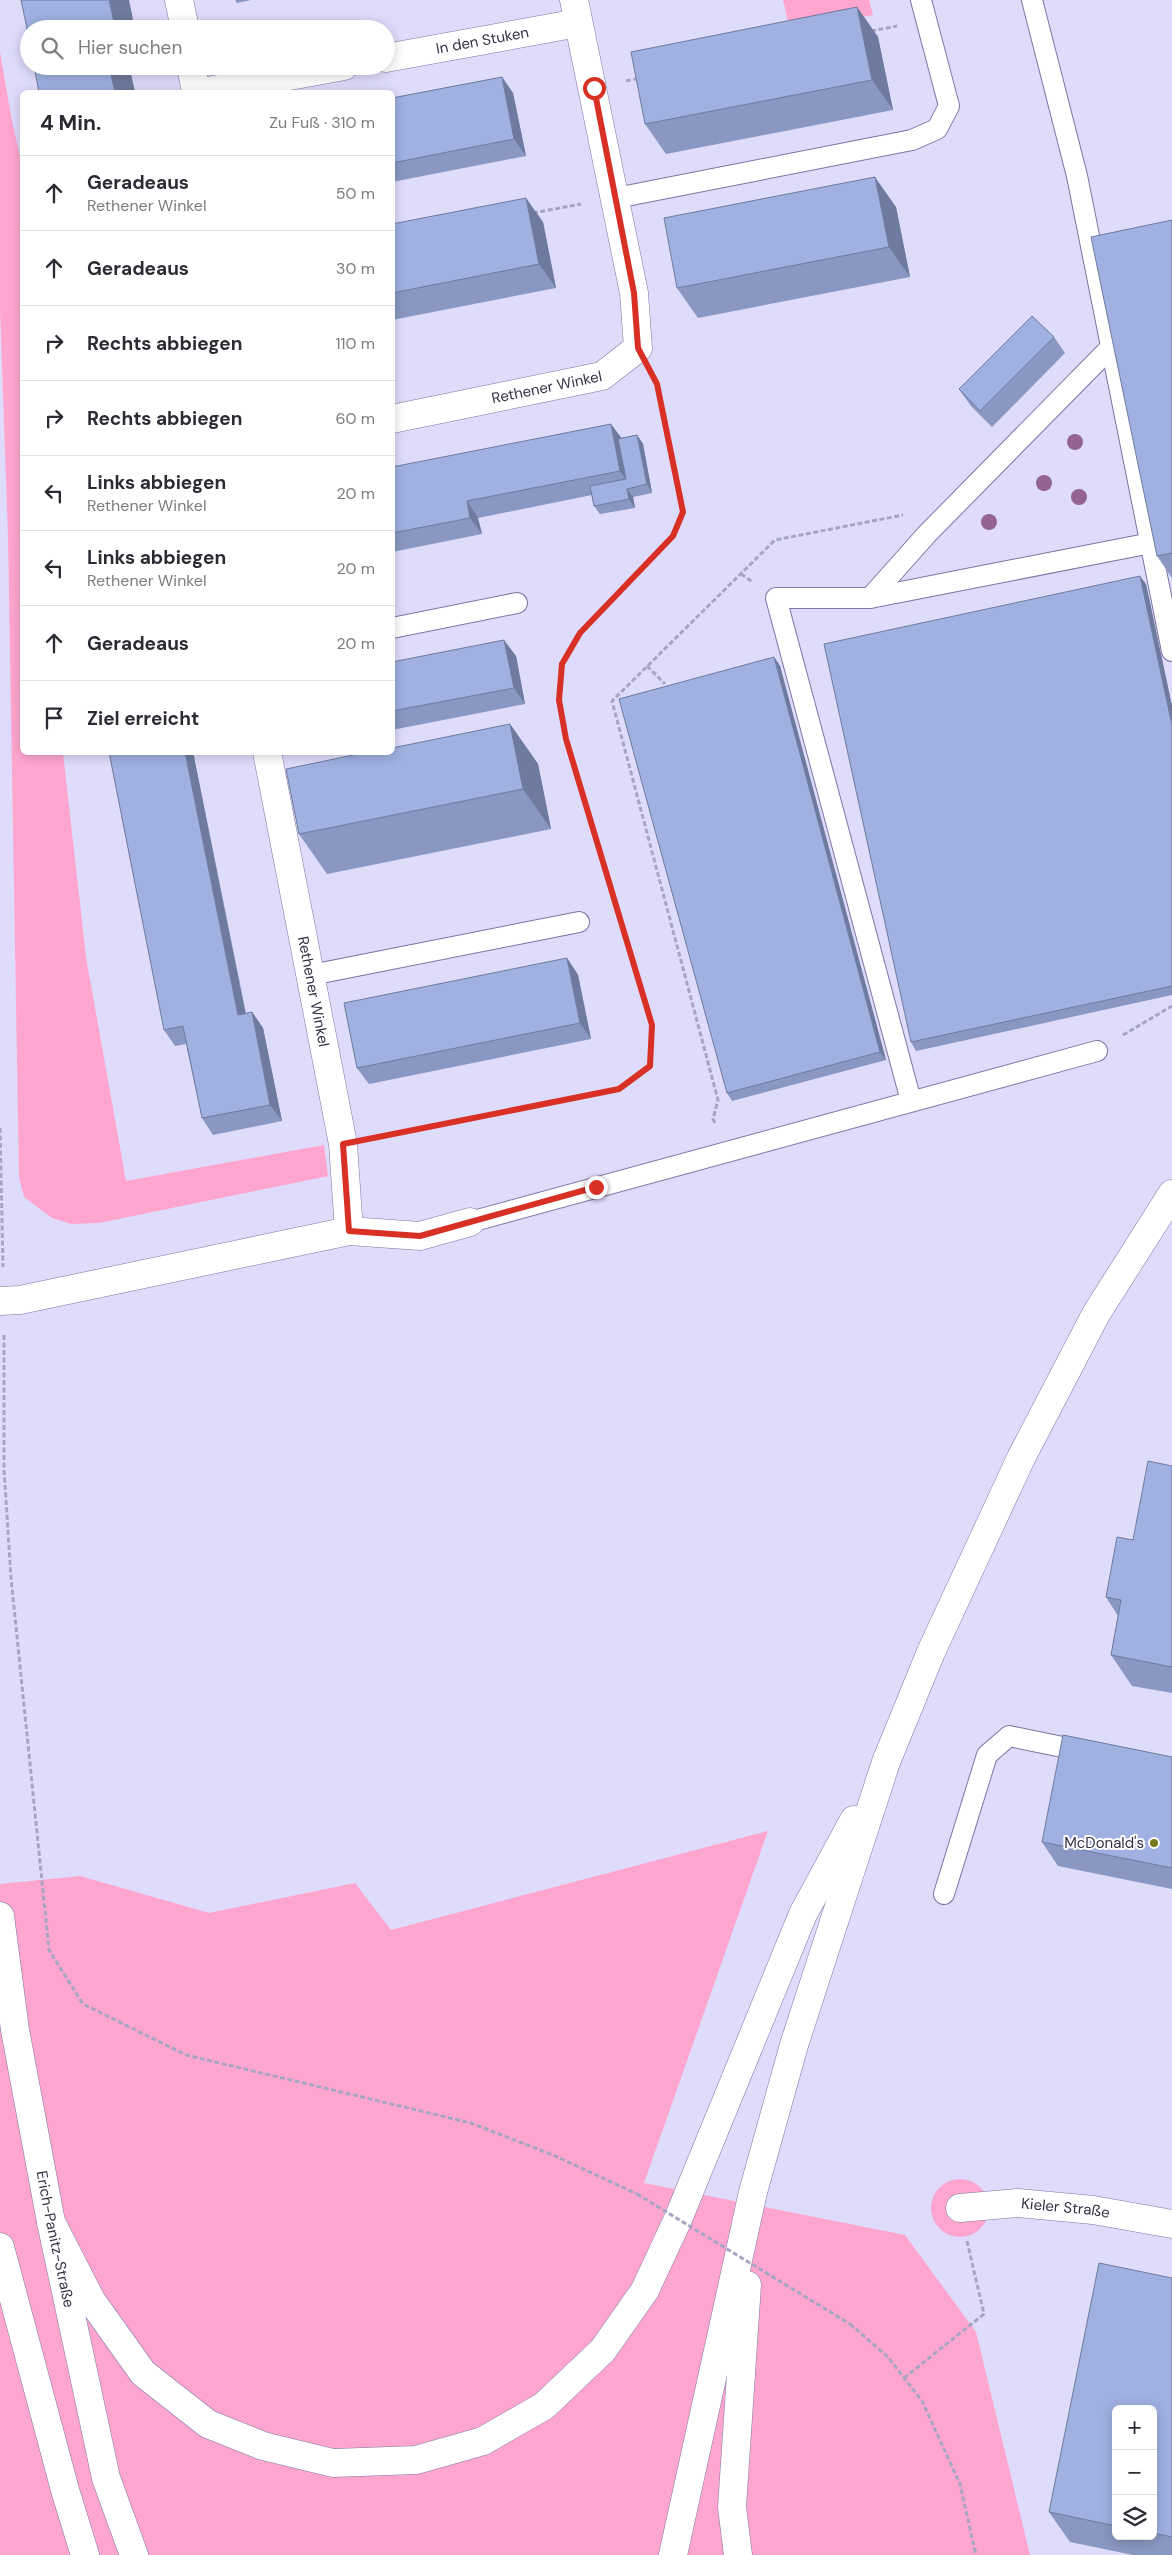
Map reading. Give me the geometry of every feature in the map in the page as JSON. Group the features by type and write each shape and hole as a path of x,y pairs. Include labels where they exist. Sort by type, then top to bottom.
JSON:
{"main road":[{"path":"179,0 182,20"},
{"path":"576,11 594,88 634,293 638,348"},
{"name":"In den Stuken","path":"395,56 576,11"},
{"path":"193,75 196,90"},
{"path":"213,90 295,75"},
{"name":"Rethener Winkel","path":"395,418 602,376 638,348"},
{"name":"Rethener Winkel","path":"268,755 343,1144 349,1231"},
{"path":"673,2555 753,2192 794,2045 886,1762 931,1652 1021,1458 1096,1314 1172,1194"},
{"path":"2,1301 20,1300 349,1231 420,1236 470,1222"},
{"path":"51,2222 91,2300 143,2373 208,2424 263,2446 333,2463 416,2460 483,2440 544,2406 603,2350 645,2290 678,2218 803,1914 886,1762"},
{"name":"Erich-Panitz-Straße","path":"0,1916 15,2030 51,2222 106,2478 134,2555"},
{"path":"738,2555 732,2507 753,2192"},
{"name":"Kieler Straße","path":"960,2208 1018,2203 1093,2210 1172,2224"},
{"path":"0,2247 65,2490 85,2555"}],"lane":[{"path":"616,198 912,140 937,129 949,106 921,0"},
{"path":"1032,0 1077,176 1113,345 1172,651"},
{"path":"870,598 927,534 1113,345"},
{"path":"911,1101 776,598 870,598 1151,544"},
{"path":"395,627 517,603"},
{"path":"311,975 580,922"},
{"path":"470,1222 1097,1051"},
{"path":"944,1894 988,1755 1009,1736 1105,1755"}],"path":[{"path":"868,32 926,19"},
{"path":"594,88 642,78"},
{"path":"528,214 616,198"},
{"path":"343,1144 619,1089 650,1066 652,1025 566,739 559,700 562,664 580,633 673,536 683,512 657,384 638,348"},
{"path":"647,666 665,684"},
{"path":"1097,1051 1172,1006"},
{"path":"0,1128 4,1469 11,1578 49,1950 83,2004 186,2055 471,2122 553,2155 637,2194 850,2324 888,2357 922,2401 960,2484 976,2555"},
{"path":"904,2378 984,2314 960,2208"}],"shaded area":[{"path":"783,0 869,0 873,15 790,30"},
{"path":"0,52 20,157 20,755 63,755 86,957 126,1181 324,1145 328,1176 99,1223 71,1224 52,1218 24,1197 19,1178 8,537 0,310"},
{"path":"768,1831 644,2183 905,2235 976,2332 1030,2555 0,2555 0,1884 80,1876 209,1913 355,1883 391,1930"},
{"path":"960,2179 971,2181 981,2187 987,2197 989,2208 987,2219 981,2229 971,2235 960,2237 949,2235 939,2229 933,2219 931,2208 933,2197 939,2187 949,2181"}],"building":[{"path":"21,0 109,0 113,20 25,20"},
{"path":"857,7 872,80 645,124 631,52"},
{"path":"36,75 111,75 115,90 39,90"},
{"path":"502,77 514,139 395,162 395,97"},
{"path":"875,177 889,247 677,288 664,218"},
{"path":"526,198 539,264 395,292 395,223"},
{"path":"1172,220 1172,553 1157,556 1091,237"},
{"path":"1032,316 1054,337 980,411 959,389"},
{"path":"611,424 620,471 467,501 470,518 395,532 395,466"},
{"path":"637,435 647,484 627,489 629,499 594,506 590,486 626,479 618,439"},
{"path":"1140,576 1172,725 1172,986 911,1042 824,644"},
{"path":"504,640 514,688 395,710 395,661"},
{"path":"774,657 880,1052 727,1093 619,699"},
{"path":"510,724 523,789 299,834 286,769 354,755 395,755 395,747"},
{"path":"110,755 186,755 238,1015 252,1012 270,1105 202,1118 183,1026 164,1030"},
{"path":"567,958 580,1023 357,1068 344,1003"},
{"path":"1148,1461 1172,1466 1172,1667 1111,1655 1121,1600 1106,1597 1117,1537 1133,1540"},
{"path":"1063,1735 1172,1757 1172,1868 1042,1842"},
{"path":"1099,2263 1172,2278 1172,2537 1157,2534 1157,2405 1112,2405 1112,2525 1049,2512"}],"place":[{"name":"McDonald's","path":"1154,1843"}],"route":[{"path":"594,88 634,293 638,348 657,384 683,512 673,536 580,633 562,664 559,700 566,739 652,1025 650,1066 619,1089 343,1144 349,1231 420,1236 596,1187"}]}
